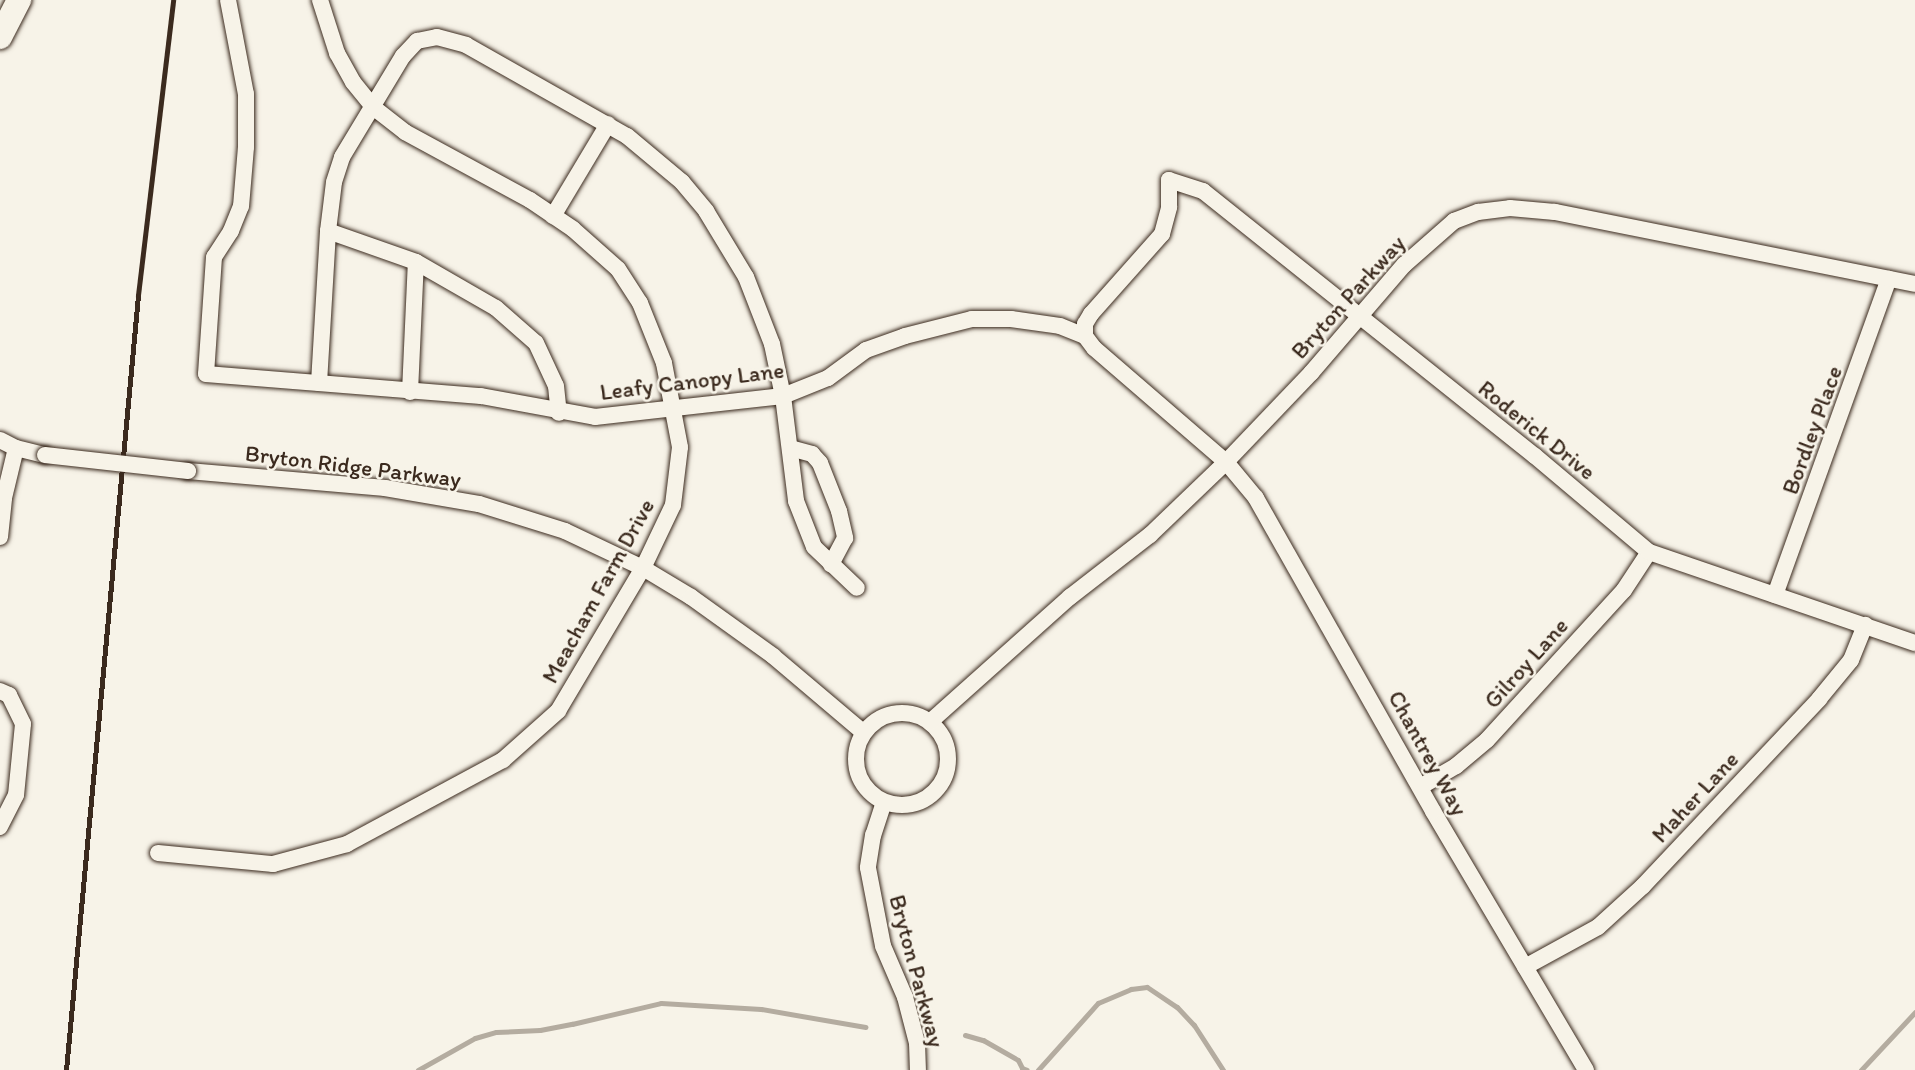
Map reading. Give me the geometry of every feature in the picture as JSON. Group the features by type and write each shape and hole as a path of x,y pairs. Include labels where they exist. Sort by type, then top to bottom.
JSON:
{"main road":[{"path":"0,37 19,0"}],"street":[{"name":"Leafy Canopy Lane","path":"228,0 246,94 246,147 241,206 214,257 205,374 410,393 481,396 595,417 783,396 828,377 866,350 905,336 972,319 1011,319 1060,326 1085,336"},
{"name":"Meacham Farm Drive","path":"158,853 273,864 347,844 503,760 558,711 643,568 673,505 680,447 664,363 633,292 618,269 530,200 405,132 374,108 353,82 337,53 320,0"},
{"path":"319,383 328,231 334,183 342,157 403,56 416,41 437,37 466,45 627,136 682,182 706,211 746,277 772,344 783,396 796,501 814,547 857,588"},
{"path":"553,216 608,124"},
{"name":"Roderick Drive","path":"1085,336 1085,324 1091,314 1163,234 1169,207 1169,180 1203,191 1361,316 1649,552 1915,643"},
{"name":"Bryton Parkway","path":"930,722 1070,597 1150,535 1226,462 1361,316 1404,265 1454,221 1478,212 1510,208 1555,212 1915,284"},
{"path":"328,231 416,262 496,308 536,343 556,386 559,412"},
{"path":"410,393 416,262"},
{"name":"Bordley Place","path":"1775,595 1889,279"},
{"name":"Chantrey Way","path":"1085,336 1094,348 1226,462 1256,498 1420,787 1586,1070"},
{"name":"Bryton Ridge Parkway","path":"0,440 16,448 45,454 188,471 385,488 479,504 565,531 643,568 691,597 773,656 864,733"},
{"path":"0,537 4,498 16,448"},
{"path":"790,448 812,454 820,463 839,512 845,538 831,565"},
{"name":"Gilroy Lane","path":"1420,787 1456,766 1487,740 1624,590 1649,552"},
{"name":"Maher Lane","path":"1525,967 1598,927 1643,886 1819,699 1851,660 1865,625"},
{"path":"0,691 9,695 23,724 16,795 0,827"},
{"path":"905,712 930,722 947,746 946,776 933,793 914,804 884,802 866,788 856,769 855,754 864,733 878,718 891,714 905,712"},
{"name":"Bryton Parkway","path":"884,802 873,835 868,868 883,946 905,997 914,1032 918,1070"}],"waterway":[{"path":"1038,1070 1098,1003 1131,989 1147,987 1177,1007 1194,1025 1223,1070"},
{"path":"418,1070 475,1038 496,1032 540,1030 661,1003 761,1009 865,1027"},
{"path":"1861,1070 1915,1012"},
{"path":"965,1035 983,1040 1018,1060 1022,1068 1027,1070"}],"railway":[{"path":"66,1070 138,295 173,0"}]}
